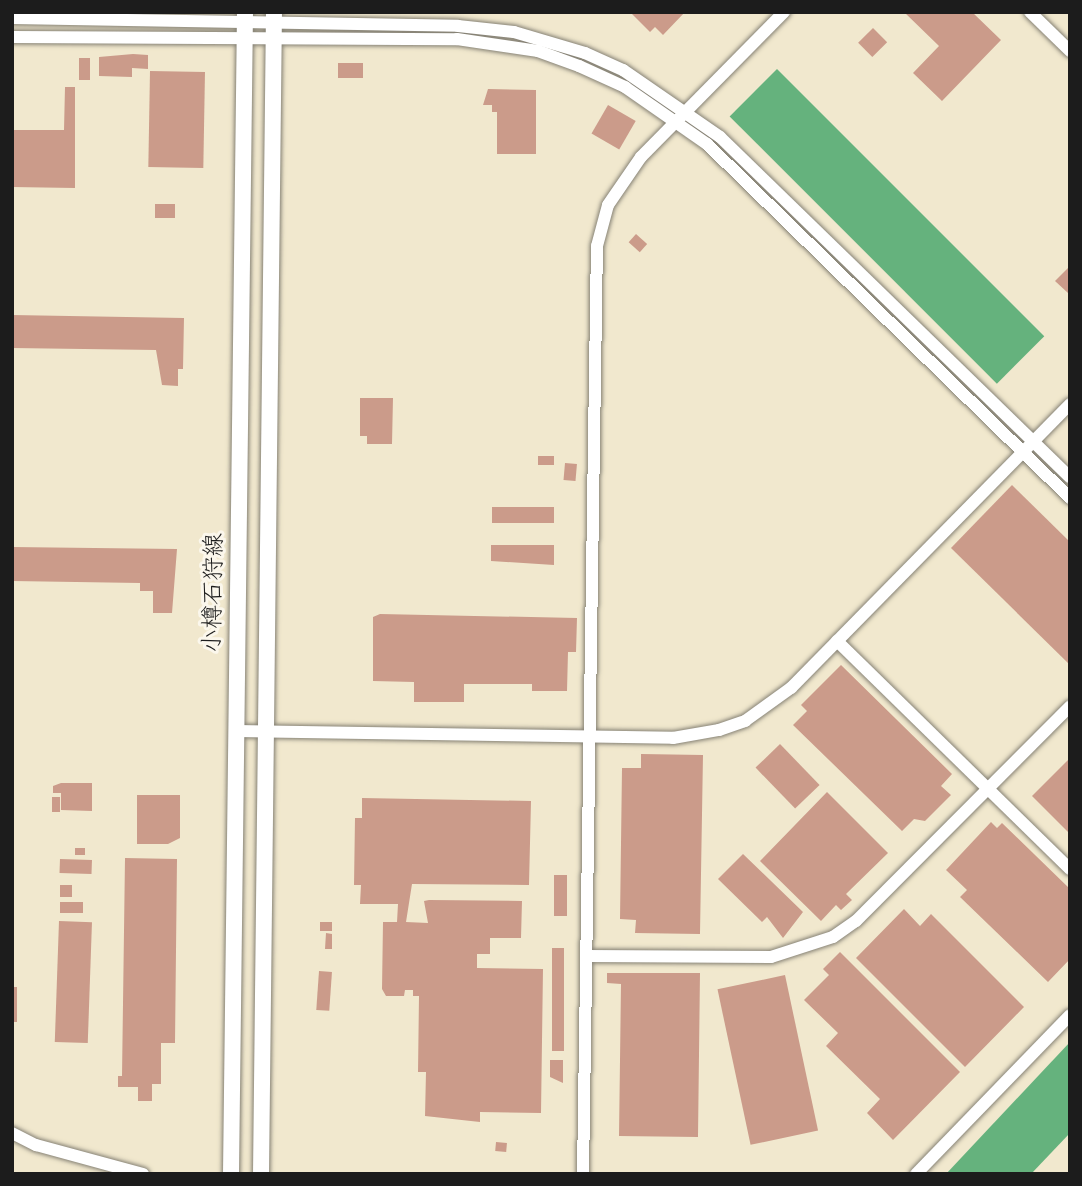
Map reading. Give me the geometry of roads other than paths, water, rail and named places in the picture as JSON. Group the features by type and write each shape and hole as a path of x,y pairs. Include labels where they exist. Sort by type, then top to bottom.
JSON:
{"main road":[{"name":"小樽石狩線","path":"231,1174 245,16"},
{"path":"261,1174 274,16"}],"street":[{"path":"583,1174 597,246 608,205 621,183 784,12"},
{"path":"1030,12 1070,51"},
{"path":"12,18 274,16 458,26 514,32 623,70 687,112 729,145 1070,477"},
{"path":"12,37 457,39 538,51 625,87 707,144 1070,498"},
{"path":"236,731 673,738 732,726 766,709 837,641 1070,404"},
{"path":"837,641 1070,869"},
{"path":"586,956 771,957 813,946 856,921 1070,706"},
{"path":"916,1174 1070,1015"},
{"path":"12,1133 36,1145 143,1174"}]}
